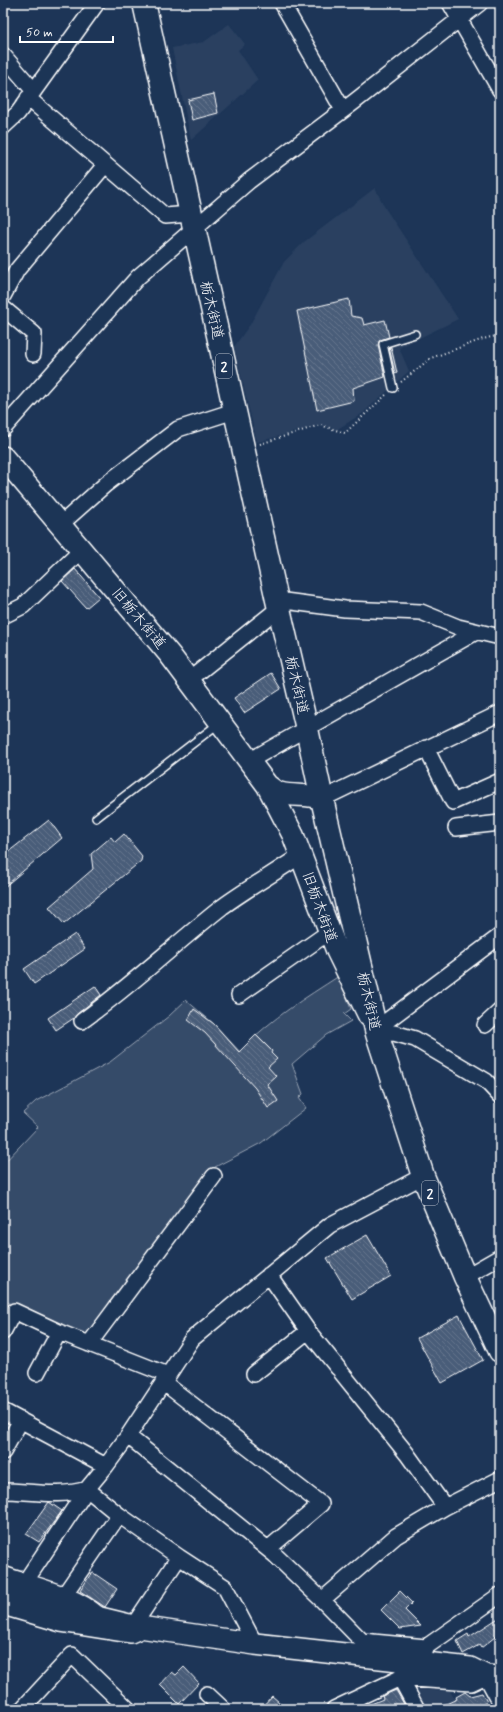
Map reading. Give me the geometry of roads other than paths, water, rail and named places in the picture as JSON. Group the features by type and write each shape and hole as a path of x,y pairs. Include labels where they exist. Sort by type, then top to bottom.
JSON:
{"main road":[{"name":"栃木街道","path":"144,3 234,411 307,729 314,766 376,1031 423,1176 465,1277 500,1351"},
{"name":"旧栃木街道","path":"3,457 137,615 189,680 249,761 273,789 301,854 329,932 352,984 376,1031"},
{"path":"273,789 291,791 306,782 311,775 314,766"},
{"path":"273,789 296,795 304,794 322,799"},
{"path":"273,789 299,834 332,923 332,930 329,932"},
{"path":"3,1590 61,1602 103,1619 139,1627 255,1644 470,1668 493,1676"}],"street":[{"path":"3,127 18,113 97,3"},
{"path":"282,3 344,110"},
{"path":"450,3 500,90"},
{"path":"3,429 138,277 192,221 344,110 480,3"},
{"path":"3,55 31,94 104,165 165,216 192,221"},
{"path":"3,296 17,270 104,165"},
{"path":"3,308 34,334 33,354"},
{"path":"61,524 106,484 178,429 234,411"},
{"path":"3,616 23,606 82,550"},
{"path":"189,680 278,604 344,609 421,612 458,627 500,637"},
{"path":"249,761 476,632"},
{"path":"322,799 500,712"},
{"path":"426,748 453,802 500,781"},
{"path":"456,828 500,823"},
{"path":"82,1021 107,1003 223,907 254,885 275,874 301,854"},
{"path":"239,995 329,932"},
{"path":"376,1031 500,936"},
{"path":"485,1025 500,1011"},
{"path":"376,1031 394,1033 414,1039 486,1081 500,1096"},
{"path":"89,1344 214,1176"},
{"path":"25,1582 87,1489 128,1436 192,1339 330,1226 423,1176"},
{"path":"465,1277 500,1257"},
{"path":"269,1275 308,1331 407,1454 445,1507"},
{"path":"3,1332 9,1308 59,1332 166,1378 321,1504 268,1549"},
{"path":"254,1374 308,1331"},
{"path":"37,1373 59,1332"},
{"path":"3,1411 106,1466"},
{"path":"3,1452 21,1420"},
{"path":"128,1436 268,1549 322,1600 362,1641 405,1661"},
{"path":"322,1600 396,1536 445,1507 500,1479"},
{"path":"3,1491 70,1494 87,1489"},
{"path":"87,1489 119,1515 179,1558 225,1587 255,1644"},
{"path":"3,1574 25,1582 61,1602 119,1515"},
{"path":"3,1607 61,1624 131,1635 139,1627 179,1558"},
{"path":"336,1709 500,1596"},
{"path":"22,1709 72,1655 128,1709"},
{"path":"405,1661 417,1709"},
{"path":"493,1676 500,1702"},
{"path":"207,1694 222,1709"}],"lane":[{"path":"393,388 384,344 415,334"},
{"path":"96,818 220,722"}]}
